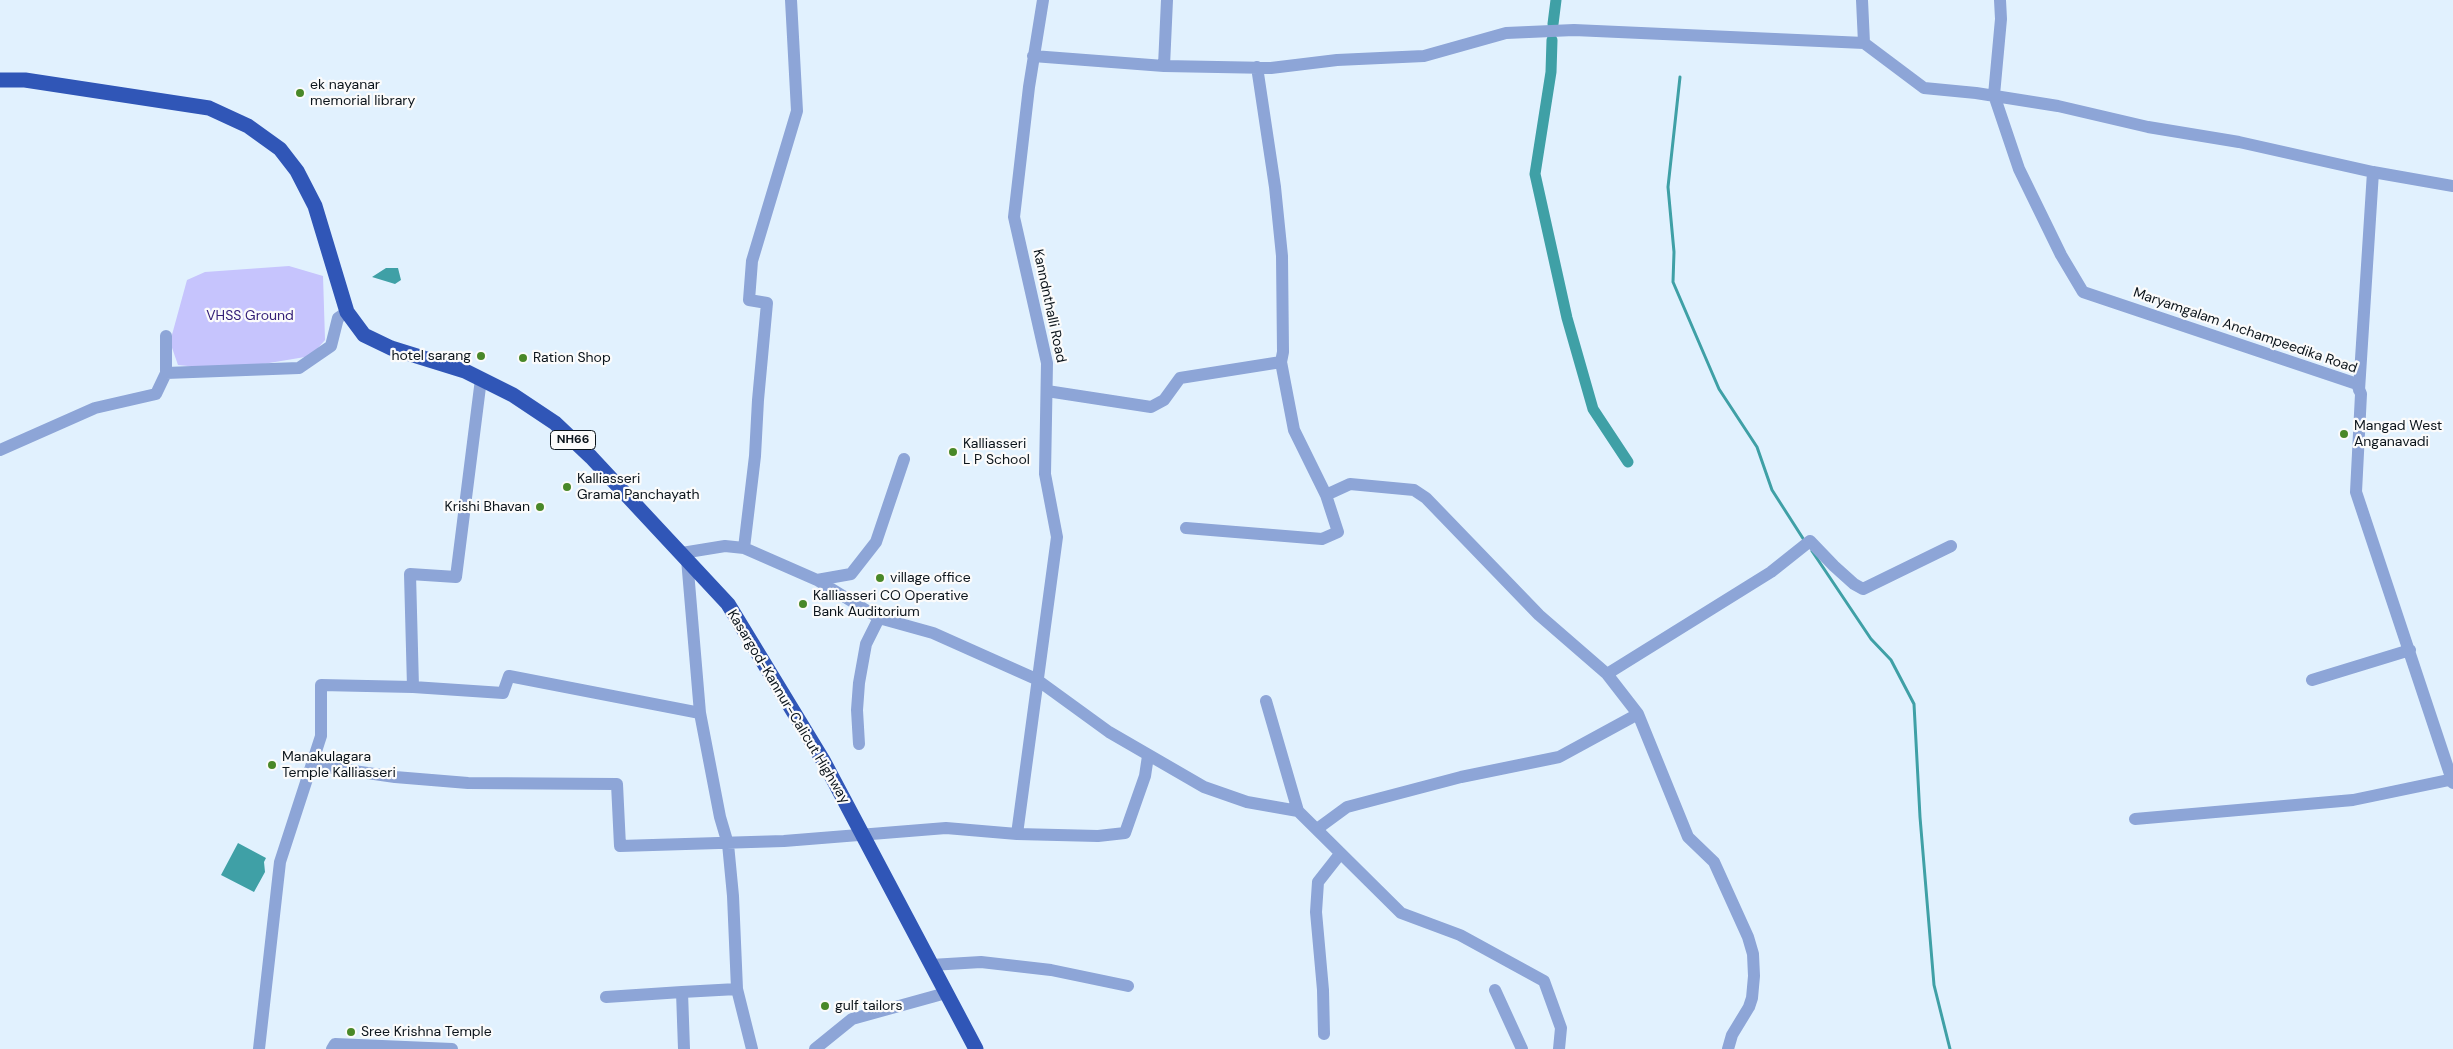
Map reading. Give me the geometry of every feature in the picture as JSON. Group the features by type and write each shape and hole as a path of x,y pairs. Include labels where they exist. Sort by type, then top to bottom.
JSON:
{"highway":[{"name":"Kasargod-Kannur-Calicut Highway","path":"0,80 26,80 209,108 248,126 280,149 297,171 314,206 337,283 348,312 364,335 391,348 465,371 514,395 555,423 591,457 728,604 824,762 976,1049"}],"street":[{"path":"744,548 755,456 767,303 749,300 752,261 797,111 791,0"},
{"name":"Kanndnthalli Road","path":"1018,834 1036,679 1057,537 1045,474 1047,363 1014,217 1033,56 1043,0"},
{"path":"1164,66 1167,0"},
{"path":"1862,0 1864,43"},
{"name":"Maryamgalam Anchampeedika Road","path":"2000,0 2001,19 1994,96 2019,169 2061,255 2083,292 2357,384 2361,394 2356,492 2453,781"},
{"path":"1033,56 1164,66 1257,67 1424,56 1506,33 1574,30 1864,43 1924,88 2058,106 2148,127 2239,142 2373,172 2453,186"},
{"path":"1186,528 1322,538 1338,532 1326,495 1294,430 1281,362 1283,352 1282,256 1275,187 1257,67"},
{"path":"2359,390 2373,172"},
{"path":"166,373 299,368 330,346 338,318 348,312"},
{"path":"0,450 95,408 156,394 166,373 166,336"},
{"path":"1047,391 1151,407 1164,400 1180,378 1281,362"},
{"path":"413,687 410,574 456,577 481,379"},
{"path":"817,580 851,574 876,542 904,459"},
{"path":"1326,495 1350,484 1414,490 1426,498 1540,615 1607,674 1638,714 1688,837 1714,862 1748,937 1753,954 1752,998 1749,1007 1732,1035 1728,1049"},
{"path":"1607,674 1771,572 1805,544 1864,589 1951,546"},
{"path":"752,1049 737,989 733,896 728,844 720,817 700,712 684,556 725,546 744,548 817,580 879,618 933,633 1036,679 1109,732 1204,787 1247,802 1298,811"},
{"path":"859,744 857,710 859,683 866,644 879,618"},
{"path":"2312,680 2410,650"},
{"path":"259,1049 280,862 321,736 321,685 413,687 503,692 508,676 700,712"},
{"path":"1266,701 1298,811 1400,913 1460,935 1544,981 1561,1028 1559,1049"},
{"path":"1317,829 1347,807 1461,777 1559,757 1638,714"},
{"path":"312,765 395,778 468,783 617,784 620,846 728,844 946,828 1018,834 1098,836 1125,833 1145,776 1148,756"},
{"path":"2135,819 2353,800 2453,781"},
{"path":"1324,1034 1323,990 1316,912 1318,882 1340,854"},
{"path":"930,965 980,962 1051,970 1128,986"},
{"path":"606,997 737,989"},
{"path":"1495,990 1525,1048"},
{"path":"682,992 684,1049"},
{"path":"815,1049 852,1019 946,993"},
{"path":"332,1049 334,1044 452,1049"}],"green space":[{"name":"VHSS Ground","path":"289,266 323,276 325,340 311,356 263,364 208,368 178,365 170,342 187,280 205,272"}],"shaded area":[{"path":"386,268 398,268 401,280 395,284 372,277"},
{"path":"238,843 266,858 264,862 265,872 254,892 221,875"}],"waterway":[{"path":"1553,24 1556,0"},
{"path":"1552,40 1551,72 1535,174 1567,318 1593,409 1628,462"},
{"path":"1680,77 1668,187 1674,252 1673,282 1719,389 1757,447 1772,490 1804,540"},
{"path":"1812,551 1871,639 1891,660 1914,704 1920,817 1934,985 1950,1049"}],"place":[{"name":"ek nayanar memorial library","path":"300,93"},
{"name":"hotel sarang","path":"481,356"},
{"name":"Ration Shop","path":"523,358"},
{"name":"Mangad West Anganavadi","path":"2344,434"},
{"name":"Kalliasseri L P School","path":"953,452"},
{"name":"Kalliasseri Grama Panchayath","path":"567,487"},
{"name":"Krishi Bhavan","path":"540,507"},
{"name":"village office","path":"880,578"},
{"name":"Kalliasseri CO Operative Bank Auditorium","path":"803,604"},
{"name":"Manakulagara Temple Kalliasseri","path":"272,765"},
{"name":"gulf tailors","path":"825,1006"},
{"name":"Sree Krishna Temple","path":"351,1032"}]}
